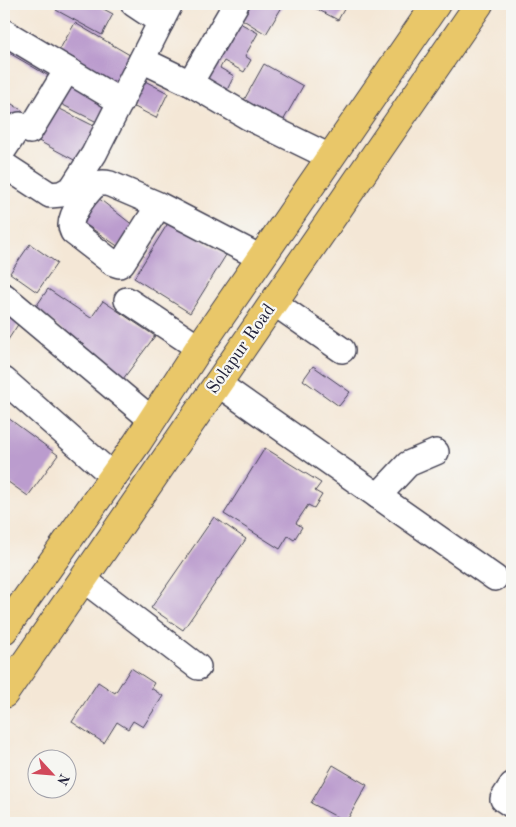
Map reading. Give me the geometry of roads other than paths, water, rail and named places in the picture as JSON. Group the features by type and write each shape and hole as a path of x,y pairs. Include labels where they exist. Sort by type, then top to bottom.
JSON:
{"highway":[{"name":"Solapur Road","path":"6,623 152,420 199,348 436,4"},
{"name":"Solapur Road","path":"4,694 479,4"}],"street":[{"path":"4,165 50,194 61,194 72,188 94,154 165,13 134,4"},
{"path":"190,83 236,4"},
{"path":"4,32 121,102"},
{"path":"142,60 190,83 248,117 330,157"},
{"path":"4,149 20,125 30,131 68,70"},
{"path":"159,206 261,258"},
{"path":"4,296 152,420"},
{"path":"127,300 199,348"},
{"path":"273,302 342,350"},
{"path":"4,380 113,476"},
{"path":"218,383 495,578"},
{"path":"378,496 408,464 436,452"},
{"path":"83,579 198,667"},
{"path":"512,785 503,799 512,805"}]}
